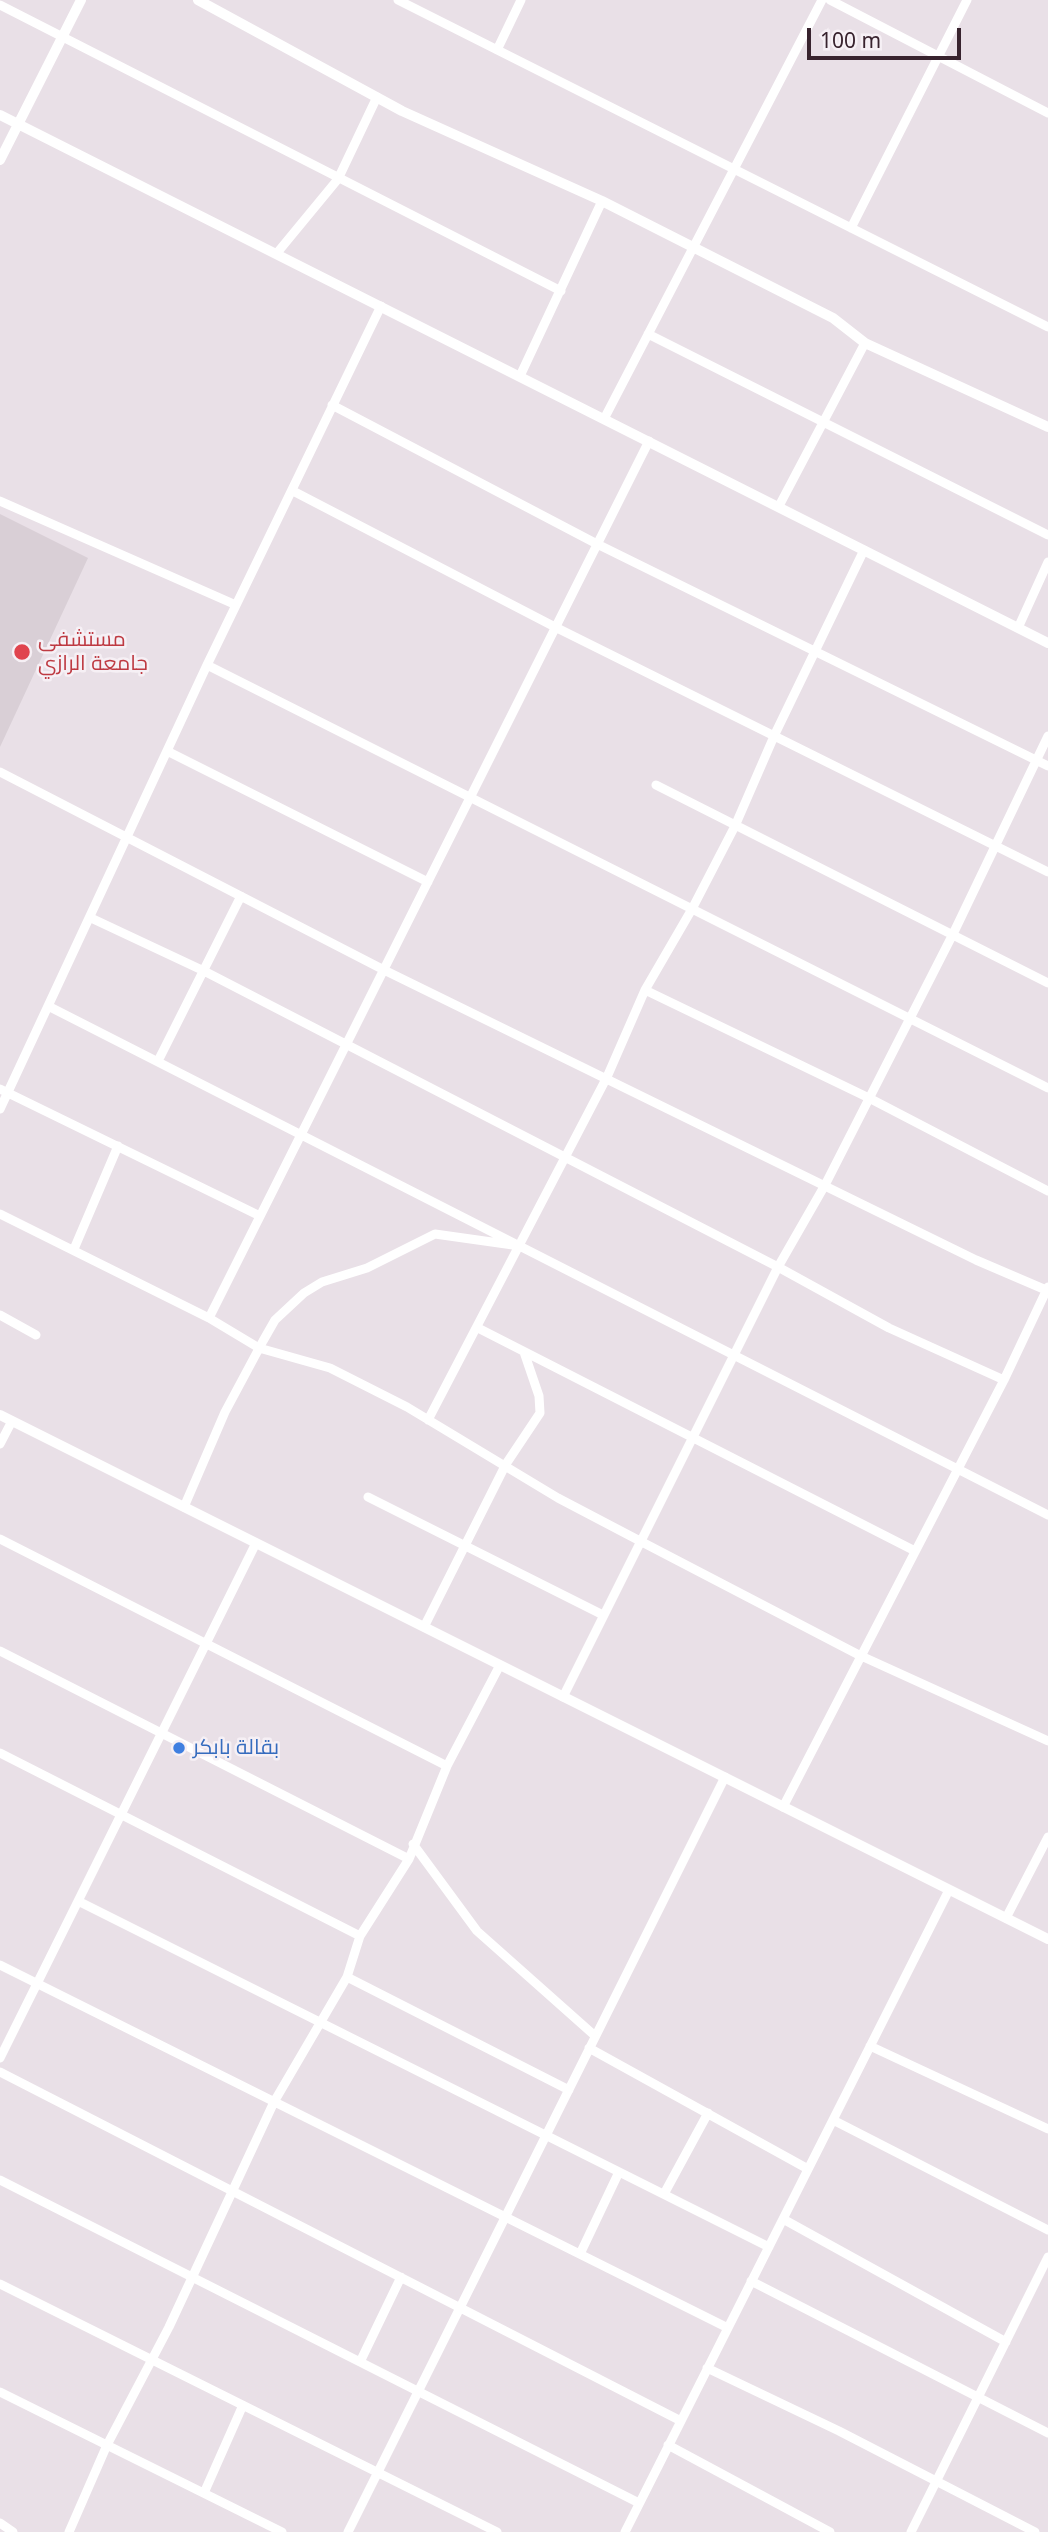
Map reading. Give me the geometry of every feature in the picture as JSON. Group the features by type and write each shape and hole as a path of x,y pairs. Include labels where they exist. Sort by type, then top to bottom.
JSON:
{"street":[{"path":"0,160 81,0"},
{"path":"198,0 377,97 602,201 833,318 864,343 1048,427"},
{"path":"398,0 1048,327"},
{"path":"497,50 522,0"},
{"path":"604,419 822,0"},
{"path":"830,0 939,54 1048,113"},
{"path":"850,228 967,0"},
{"path":"0,5 561,291"},
{"path":"277,253 338,178 377,97"},
{"path":"0,115 1048,643"},
{"path":"520,376 602,201"},
{"path":"0,1109 4,1091 50,1007 206,665 381,306"},
{"path":"648,334 1048,535"},
{"path":"779,506 864,343"},
{"path":"332,405 597,544 1048,766"},
{"path":"209,1318 649,441"},
{"path":"293,491 555,628 775,734 1048,872"},
{"path":"0,500 236,605"},
{"path":"428,1420 521,1247 607,1077 645,990 692,909 735,826 775,734 864,550"},
{"path":"1018,628 1048,562"},
{"path":"206,665 1048,1088"},
{"path":"564,1697 778,1267 825,1185 953,934 1048,736"},
{"path":"167,751 428,882"},
{"path":"0,772 384,970 607,1077 660,1107 976,1260 1047,1289 959,1471 859,1655 783,1807"},
{"path":"656,785 1048,983"},
{"path":"158,1061 242,896"},
{"path":"91,918 204,971 778,1267 889,1328 1004,1380"},
{"path":"645,990 869,1098 1048,1192"},
{"path":"50,1007 1048,1515"},
{"path":"4,1091 260,1216"},
{"path":"74,1249 118,1146"},
{"path":"0,1214 209,1318 259,1348 330,1368 506,1464 558,1497 859,1655 1048,1741"},
{"path":"184,1507 225,1412 275,1320 313,1287 367,1268 435,1234 521,1247"},
{"path":"0,1315 36,1335"},
{"path":"478,1328 692,1440 915,1551"},
{"path":"424,1627 506,1464 540,1413 539,1396 524,1352"},
{"path":"0,1415 1048,1939"},
{"path":"0,1444 12,1421"},
{"path":"368,1497 603,1615"},
{"path":"0,1539 447,1766"},
{"path":"0,2058 256,1543"},
{"path":"0,1651 410,1859"},
{"path":"69,2532 107,2445 192,2278 274,2102 347,1977 359,1936 410,1859 447,1766 500,1665"},
{"path":"0,1753 359,1936"},
{"path":"348,2532 724,1777"},
{"path":"1006,1918 1048,1837"},
{"path":"414,1844 477,1931 594,2035"},
{"path":"625,2532 949,1890"},
{"path":"78,1901 769,2247"},
{"path":"0,1965 728,2328"},
{"path":"347,1977 569,2090"},
{"path":"870,2046 1048,2129"},
{"path":"589,2048 808,2169"},
{"path":"0,2072 681,2421"},
{"path":"664,2194 708,2113"},
{"path":"833,2120 1048,2230"},
{"path":"580,2254 619,2172"},
{"path":"0,2180 639,2504"},
{"path":"783,2219 1006,2342"},
{"path":"911,2532 1048,2257"},
{"path":"360,2362 401,2277"},
{"path":"751,2281 1048,2433"},
{"path":"0,2284 497,2532"},
{"path":"707,2368 839,2431 1035,2532"},
{"path":"0,2392 282,2532"},
{"path":"204,2493 243,2405"},
{"path":"668,2445 830,2532"},
{"path":"0,2523 13,2532"}],"shaded area":[{"name":"مستشفى جامعة الرازي","path":"0,514 88,558 0,747"}],"place":[{"name":"مستشفى جامعة الرازي","path":"22,652"},
{"name":"بقالة بابكر","path":"179,1748"}]}
